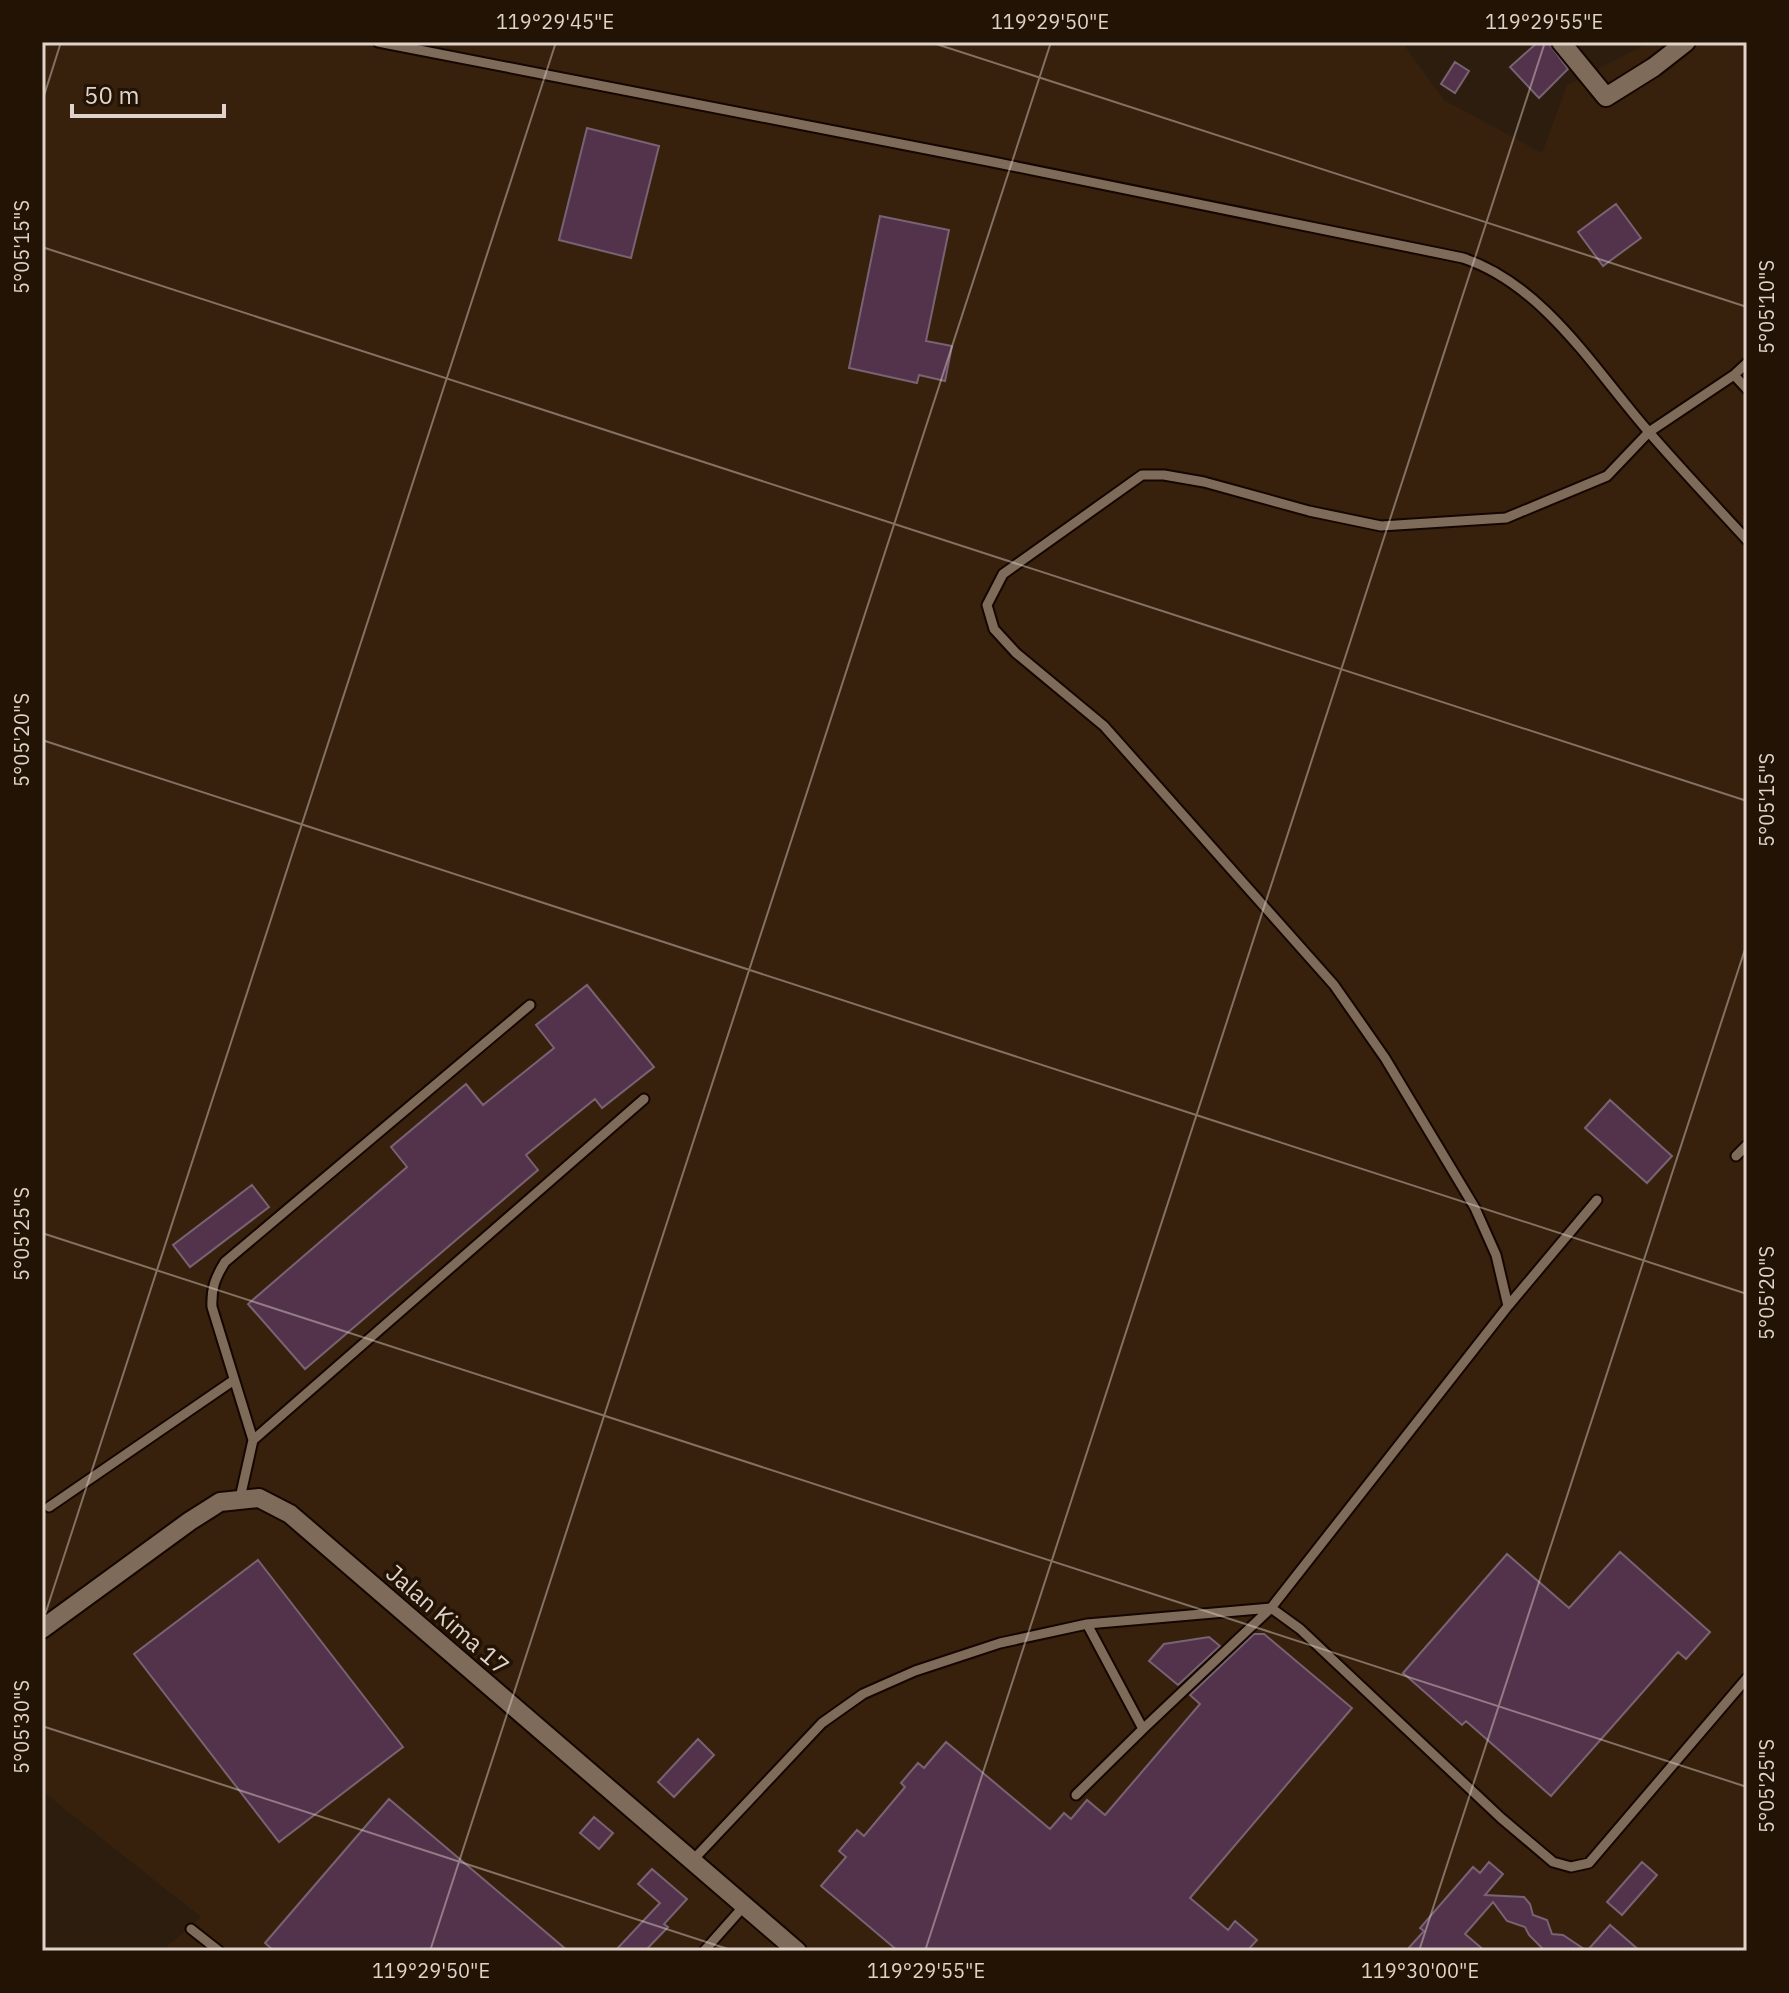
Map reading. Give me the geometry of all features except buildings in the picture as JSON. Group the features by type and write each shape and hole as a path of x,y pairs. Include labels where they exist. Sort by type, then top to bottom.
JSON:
{"street":[{"path":"1561,42 1606,97 1654,67 1686,42"},
{"path":"42,1629 190,1521 220,1502 240,1498"},
{"name":"Jalan Kima 17","path":"240,1498 259,1498 290,1514 797,1951"}],"lane":[{"path":"378,42 1463,258 1502,275 1554,320 1649,432 1747,540"},
{"path":"1508,1306 1496,1255 1475,1208 1385,1058 1334,985 1104,726 1016,653 994,629 987,605 1003,574 1142,475 1164,475 1204,482 1309,511 1381,526 1506,518 1607,476 1649,432 1747,363"},
{"path":"1734,375 1747,389"},
{"path":"240,1498 253,1440 212,1307 215,1277 225,1262 530,1005"},
{"path":"253,1440 644,1099"},
{"path":"1736,1156 1747,1145"},
{"path":"1076,1795 1271,1608 1508,1306 1597,1200"},
{"path":"49,1507 234,1380"},
{"path":"693,1860 822,1723 863,1694 915,1671 1000,1643 1087,1624 1271,1608 1300,1629 1501,1818 1553,1862 1571,1867 1589,1863 1747,1678"},
{"path":"1087,1624 1143,1729"},
{"path":"704,1951 744,1906"},
{"path":"191,1929 219,1951"}],"shaded area":[{"path":"42,42 1402,42 1444,100 1542,153 1567,85 1644,45 1643,42 1747,42 1747,1951 162,1951 201,1917 42,1791"}]}
